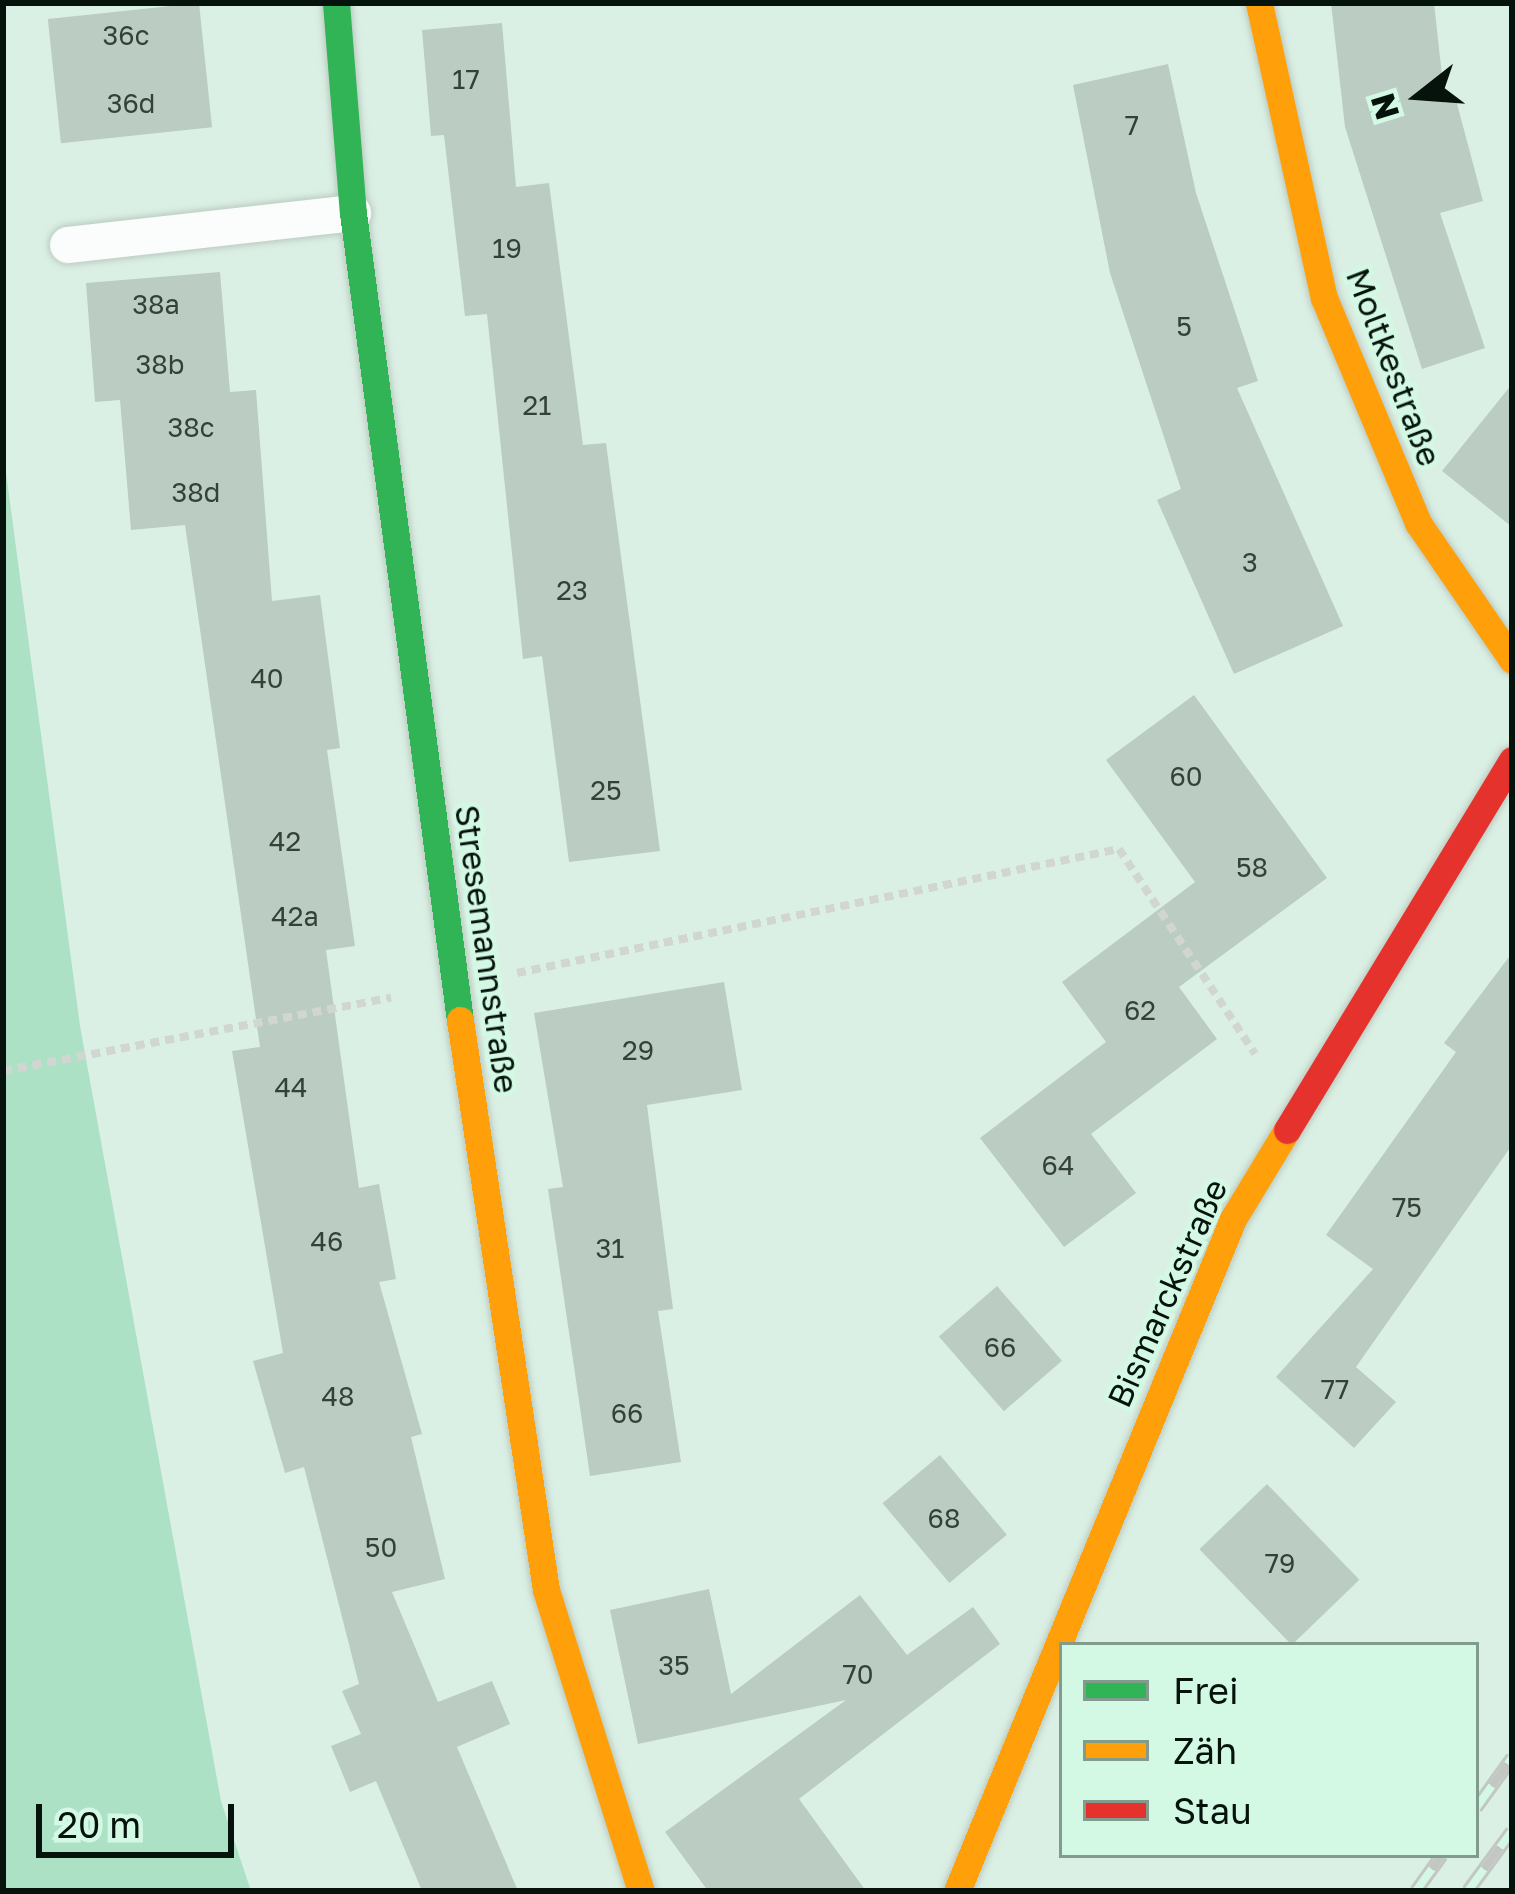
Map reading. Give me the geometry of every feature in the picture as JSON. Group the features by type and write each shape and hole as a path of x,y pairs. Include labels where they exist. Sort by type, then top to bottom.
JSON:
{"street":[{"name":"Stresemannstraße","path":"336,3 352,213 454,986 545,1590 641,1891"},
{"name":"Moltkestraße","path":"1259,3 1324,298 1418,523 1512,660"},
{"name":"Bismarckstraße","path":"1059,1642 1233,1219 1512,760"},
{"name":"Bismarckstraße","path":"957,1891 1059,1643"}],"lane":[{"path":"68,245 352,213"}],"path":[{"path":"3,1071 454,986 1119,848 1295,1116"}],"green space":[{"path":"3,450 80,1026 221,1801 251,1891 3,1891"}],"building":[{"path":"199,3 212,127 61,143 48,19"},
{"path":"1331,3 1434,3 1445,103 1456,100 1483,201 1440,213 1485,348 1422,369 1345,127"},
{"path":"502,23 516,187 549,183 583,445 606,443 660,851 569,862 542,656 523,659 487,314 465,316 444,135 431,136 422,30"},
{"path":"1168,64 1196,193 1258,381 1237,388 1343,626 1234,674 1157,500 1181,489 1110,273 1073,85"},
{"path":"220,272 230,392 256,390 272,601 320,595 340,748 327,750 355,946 326,950 359,1188 379,1184 396,1279 379,1282 422,1434 411,1437 445,1579 392,1592 438,1702 492,1681 510,1724 457,1747 518,1891 422,1891 376,1781 350,1792 331,1746 361,1734 342,1691 359,1684 304,1467 285,1473 253,1361 283,1353 232,1051 260,1047 185,525 131,530 120,400 95,402 86,283"},
{"path":"1512,384 1512,527 1442,471"},
{"path":"1194,695 1327,878 1179,987 1217,1039 1091,1134 1136,1193 1064,1247 980,1138 1106,1042 1062,982 1195,882 1106,760"},
{"path":"1512,953 1512,1145 1356,1367 1396,1402 1354,1448 1276,1377 1373,1269 1326,1235 1456,1052 1444,1043"},
{"path":"724,982 742,1090 647,1105 673,1309 658,1311 681,1462 590,1476 548,1189 563,1187 534,1013"},
{"path":"997,1286 1062,1361 1004,1411 939,1337"},
{"path":"940,1455 1007,1535 949,1583 883,1503"},
{"path":"1267,1484 1359,1580 1295,1642 1289,1642 1199,1549"},
{"path":"709,1589 731,1694 860,1595 907,1655 973,1607 1000,1644 799,1799 866,1891 708,1891 665,1832 846,1700 638,1744 610,1610"}],"railway":[{"path":"1479,1804 1512,1758"},
{"path":"1468,1891 1512,1831"},
{"path":"1416,1891 1440,1858"}],"traffic: fast":[{"path":"336,3 353,213 460,1020"}],"traffic: slow":[{"path":"1259,3 1324,298 1418,523 1512,660"},
{"path":"460,1020 546,1590 641,1891"},
{"path":"1059,1642 1233,1219 1287,1130"},
{"path":"957,1891 1059,1643"}],"traffic: jam":[{"path":"1287,1130 1512,760"}]}
